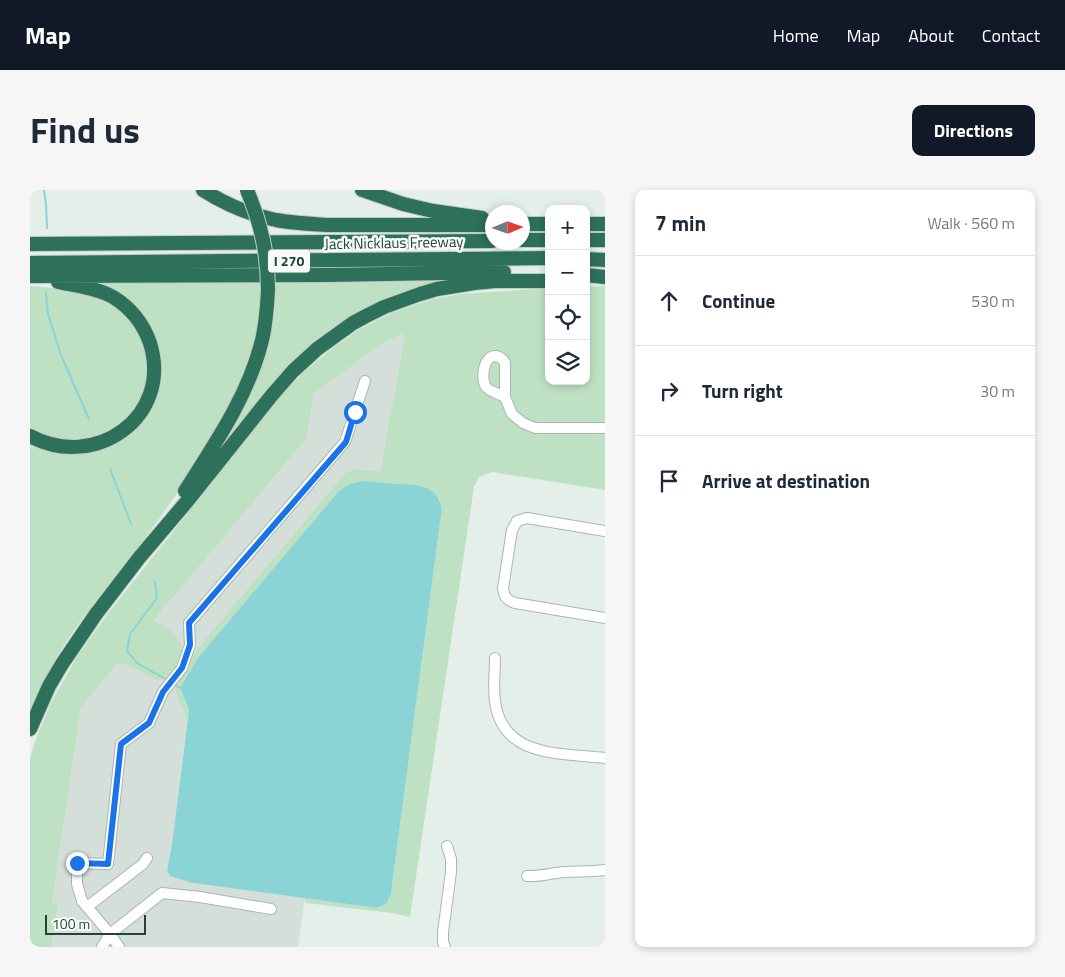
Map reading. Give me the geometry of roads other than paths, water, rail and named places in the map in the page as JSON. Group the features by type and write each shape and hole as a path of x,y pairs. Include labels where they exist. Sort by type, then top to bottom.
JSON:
{"highway":[{"path":"203,190 223,201 261,216 300,223 327,225 485,225"},
{"path":"139,558 182,496 226,427 240,400 262,343 267,316 268,268 266,250 255,208 247,190"},
{"path":"362,190 403,204 433,211 485,219"},
{"path":"530,224 545,224"},
{"path":"590,224 605,224"},
{"path":"530,240 545,240"},
{"path":"590,240 605,240"},
{"name":"Jack Nicklaus Freeway","path":"30,244 485,241"},
{"name":"Jack Nicklaus Freeway","path":"30,263 545,258"},
{"path":"590,259 605,260"},
{"path":"30,277 545,273"},
{"path":"590,275 605,277"},
{"path":"30,277 96,290 111,296 131,310 140,321 147,334 155,364 151,393 132,423 120,433 101,443 85,447 54,446 30,436"},
{"path":"590,279 605,277"},
{"path":"30,729 49,686 96,614 139,558 272,395 293,371 317,349 353,323 384,307 420,294 437,289 474,283 545,281"}],"street":[{"path":"120,947 84,904 77,884 77,863 108,864 121,744 149,723 163,692 182,668 190,645 189,623 346,442 365,381"},
{"path":"505,397 512,414 523,423 535,428 605,428"},
{"path":"605,531 527,518 517,521 512,530 503,588 505,597 515,603 605,618"},
{"path":"495,658 495,702 501,722 513,738 528,746 545,751 605,758"},
{"path":"445,947 443,932 451,872 451,859 447,846"},
{"path":"84,904 143,864 147,858"},
{"path":"528,876 536,877 562,872 605,870"},
{"path":"102,947 110,934 162,893 200,897 271,909"}],"water":[{"path":"364,481 425,487 435,494 442,508 391,893 387,903 377,908 193,883 170,876 167,870 189,709 180,688 198,658 339,491 350,484"}],"waterway":[{"path":"44,190 47,228"},
{"path":"46,293 48,314 61,355 89,419"},
{"path":"110,469 131,524"},
{"path":"155,582 157,598 130,634 127,651 137,663 169,681"},
{"path":"175,685 180,688"}]}
